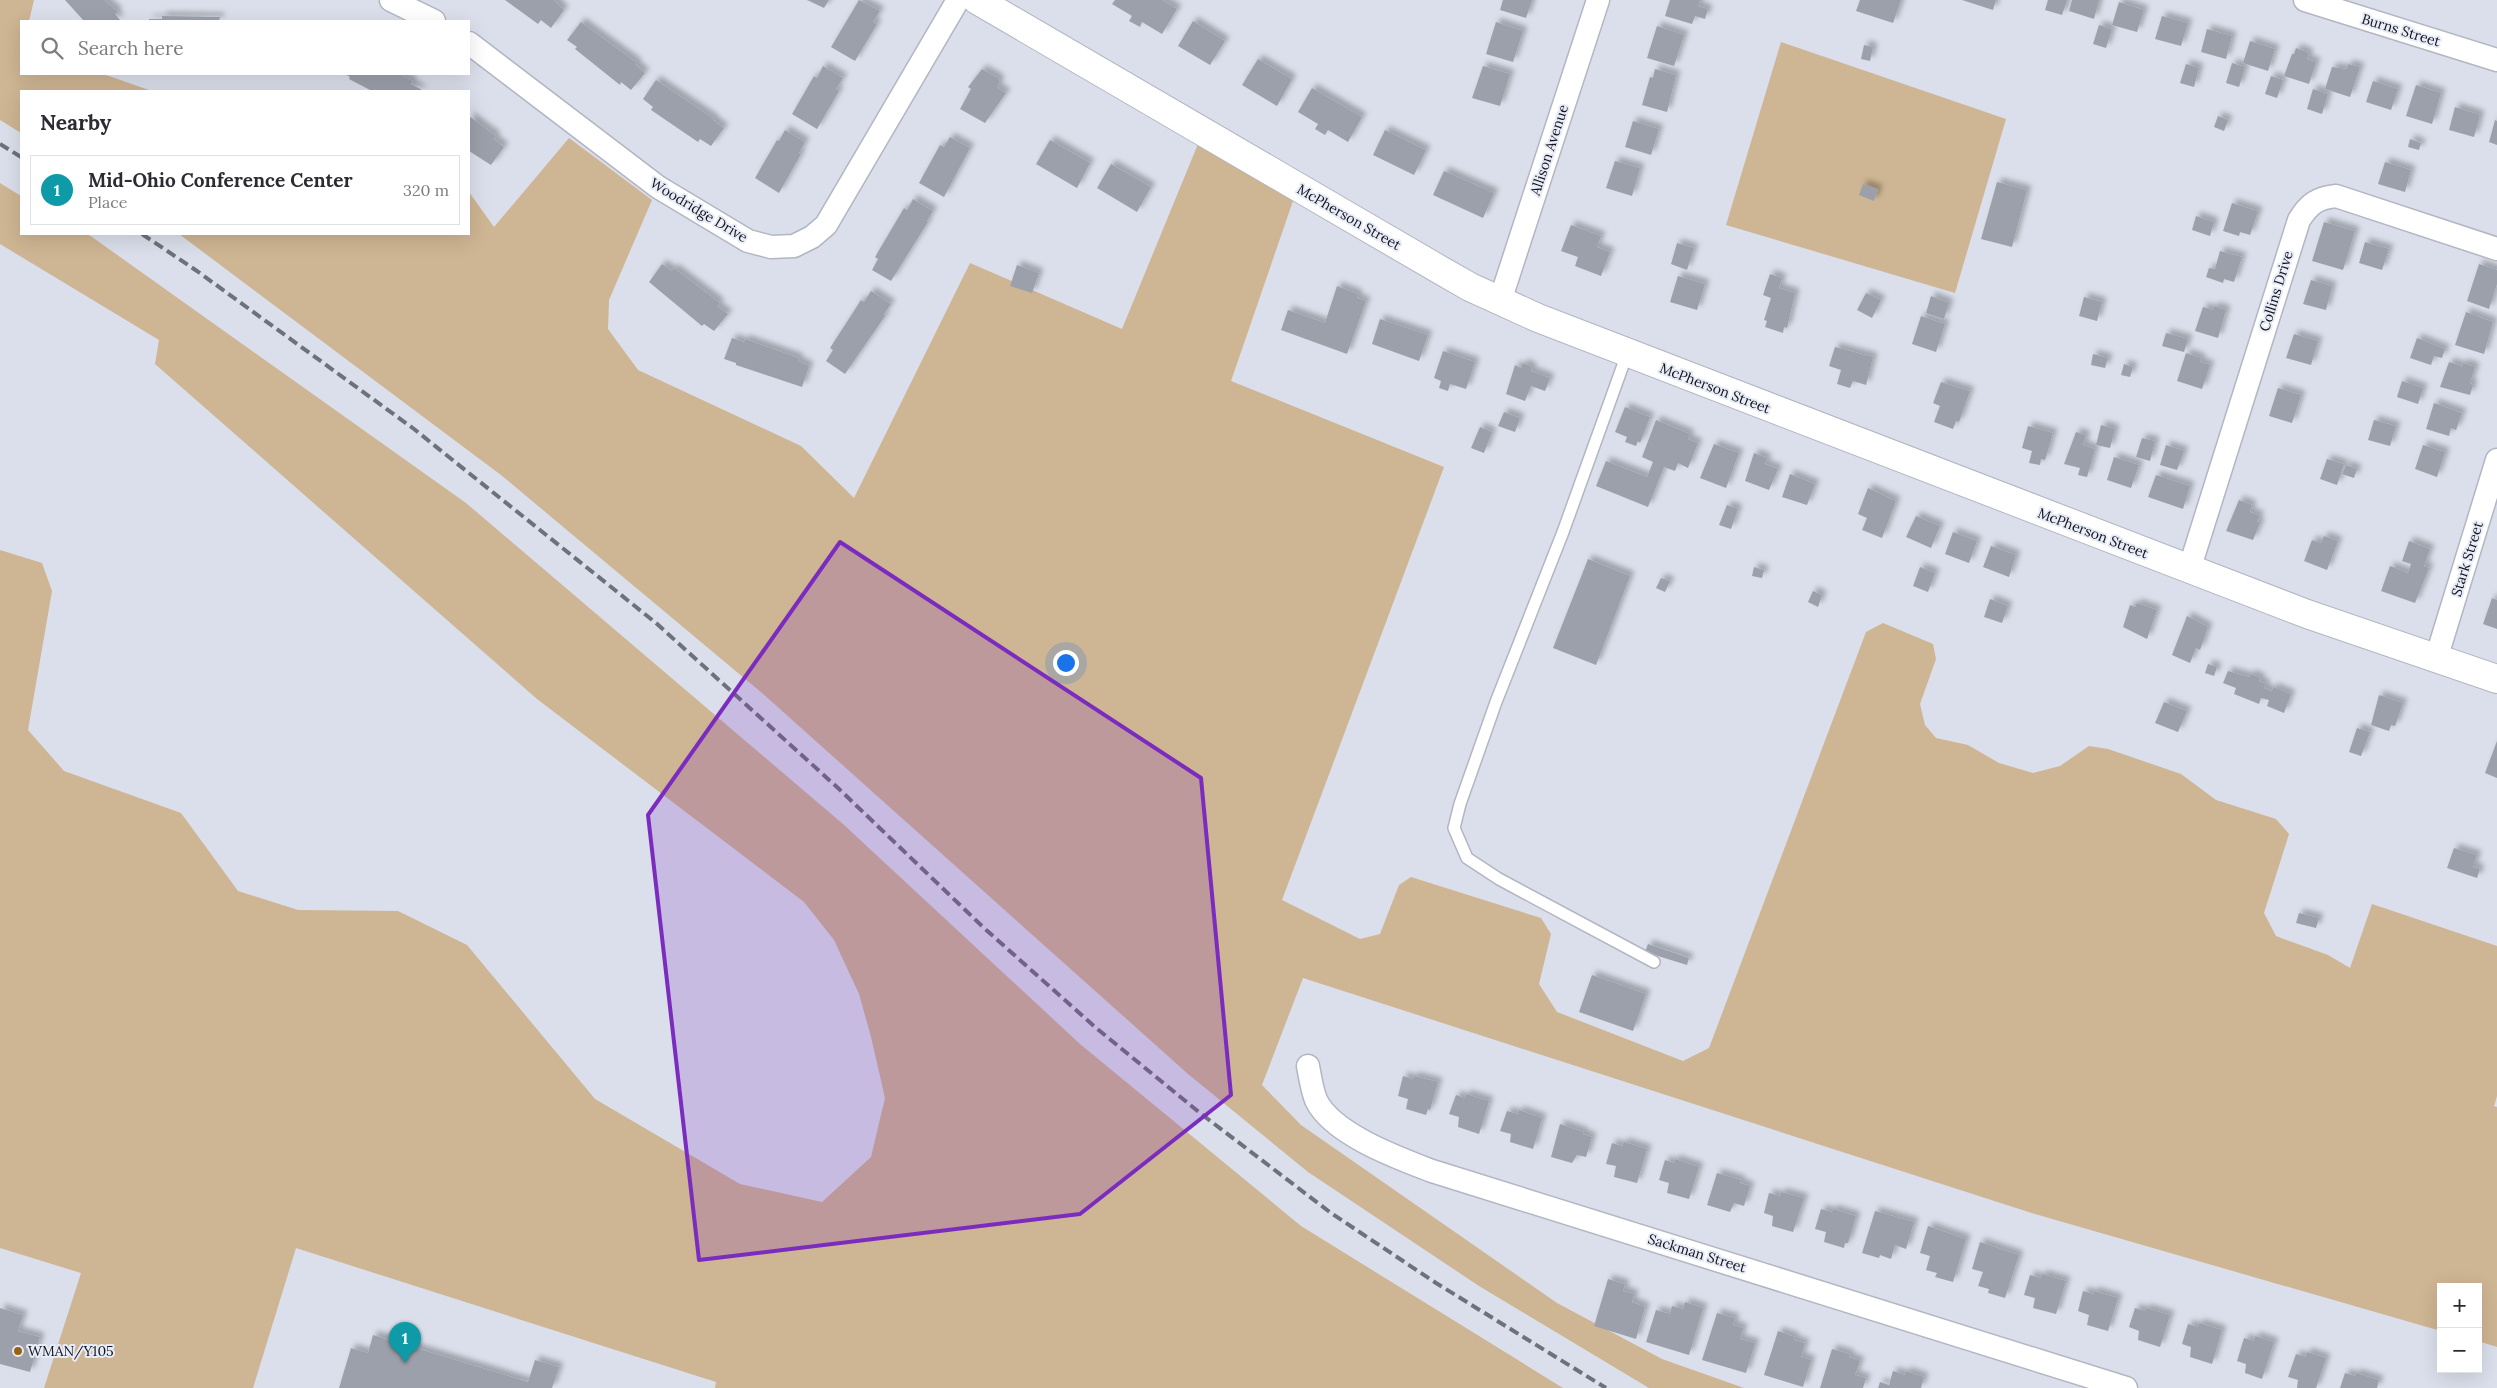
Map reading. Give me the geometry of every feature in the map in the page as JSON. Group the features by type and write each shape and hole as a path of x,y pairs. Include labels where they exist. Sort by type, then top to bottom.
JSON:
{"street":[{"path":"391,0 432,20"},
{"name":"Woodridge Drive","path":"470,44 658,187 748,241 771,247 794,246 812,237 826,224 958,0"},
{"name":"McPherson Street","path":"977,0 1442,271 1500,301 1627,354 2189,570 2307,614 2497,679"},
{"name":"Allison Avenue","path":"1500,301 1598,0"},
{"name":"Burns Street","path":"2305,0 2497,60"},
{"name":"Collins Drive","path":"2189,570 2299,220 2307,207 2323,198 2336,196 2354,200 2497,249"},
{"name":"Stark Street","path":"2436,659 2497,460"},
{"name":"Sackman Street","path":"1308,1066 1316,1099 1324,1111 1352,1135 1384,1153 1432,1171 2126,1388"}],"lane":[{"path":"1627,354 1564,532 1496,702 1460,804 1454,828 1467,858 1499,879 1654,962"}],"highlighted area":[{"path":"840,542 1201,778 1231,1095 1080,1214 699,1260 648,815"}],"shaded area":[{"path":"0,0 34,0 29,20 20,20 20,75 106,75 149,90 20,90 20,132 0,120"},
{"path":"1781,42 2006,119 1955,293 1726,225"},
{"path":"569,138 652,200 609,300 608,329 638,370 801,446 854,498 970,263 1122,329 1198,144 1294,198 1231,381 1444,467 1282,900 1360,939 1380,934 1399,885 1411,877 1541,918 1551,934 1539,984 1557,1012 1683,1061 1709,1048 1866,632 1883,623 1933,644 1936,659 1920,704 1925,725 1936,738 1968,745 1999,763 2033,773 2060,766 2089,746 2108,749 2181,774 2216,800 2276,819 2289,834 2264,913 2276,936 2328,955 2350,968 2372,904 2497,946 2497,1096 2494,1106 2497,1107 2497,1347 2482,1342 2482,1283 2437,1283 2437,1330 2035,1214 1303,978 1262,1085 1301,1125 1557,1303 1662,1359 1744,1388 1649,1388 1479,1286 1308,1172 1188,1074 762,693 501,475 180,235 470,235 470,193 494,227"},
{"path":"0,183 20,195 20,235 89,235 92,237 466,503 843,824 1080,1044 1301,1226 1563,1388 715,1388 716,1382 296,1248 253,1388 44,1388 81,1273 0,1248 0,550 42,563 52,591 28,730 64,771 181,813 238,891 298,910 398,911 467,945 595,1099 740,1184 822,1202 871,1157 885,1098 859,994 834,940 804,902 537,699 155,364 159,340 0,244"}],"building":[{"path":"65,0 104,0 118,12 115,14 120,20 83,20"},
{"path":"505,0 554,0 564,10 551,28 541,20 538,24"},
{"path":"807,0 829,0 824,8"},
{"path":"859,0 880,11 873,22 877,24 855,61 831,47"},
{"path":"1115,0 1162,0 1177,9 1162,34 1142,22 1140,27 1129,21 1132,16 1112,4"},
{"path":"1503,0 1532,0 1526,18 1500,10"},
{"path":"1670,0 1700,0 1698,6 1708,9 1705,19 1695,16 1692,24 1665,16"},
{"path":"1860,0 1901,0 1893,23 1856,11"},
{"path":"1962,0 1996,0 1993,10"},
{"path":"2048,0 2067,0 2062,15 2045,10"},
{"path":"2072,0 2099,0 2094,19 2069,11"},
{"path":"2119,2 2144,10 2137,32 2112,25"},
{"path":"162,16 220,17 219,20 149,20 162,19"},
{"path":"2162,16 2188,23 2181,46 2155,39"},
{"path":"1193,21 1225,41 1210,65 1178,46"},
{"path":"581,22 637,63 636,65 645,73 631,90 621,82 620,85 575,49 577,47 567,40"},
{"path":"1496,22 1523,31 1513,62 1486,54"},
{"path":"2099,25 2112,29 2106,48 2093,44"},
{"path":"1657,26 1684,35 1674,66 1647,58"},
{"path":"2207,29 2232,36 2226,59 2201,52"},
{"path":"2250,41 2275,49 2268,71 2243,63"},
{"path":"1864,45 1873,47 1870,61 1861,59"},
{"path":"2296,48 2309,53 2307,59 2316,62 2309,84 2284,76"},
{"path":"1258,59 1292,79 1277,106 1242,85"},
{"path":"2232,63 2245,67 2239,87 2226,83"},
{"path":"2186,64 2199,68 2194,87 2180,83"},
{"path":"2348,64 2360,67 2350,97 2325,89 2332,67 2347,69"},
{"path":"823,66 843,78 836,89 839,91 817,129 792,114 814,76 817,78"},
{"path":"1483,66 1510,74 1500,106 1472,98"},
{"path":"982,69 998,78 1000,82 997,87 1006,93 985,123 960,109 971,89 968,87"},
{"path":"1655,69 1676,75 1667,112 1642,105 1650,77 1653,78"},
{"path":"347,75 401,75 413,81 411,84 422,90 370,90 349,79 350,77"},
{"path":"2271,76 2283,80 2277,98 2265,94"},
{"path":"656,80 714,119 724,128 711,146 700,139 698,142 651,110 653,107 643,99"},
{"path":"2373,81 2398,89 2391,110 2366,102"},
{"path":"2416,85 2441,93 2432,124 2406,116"},
{"path":"1312,88 1362,117 1348,142 1328,130 1325,135 1315,129 1318,124 1298,112"},
{"path":"2313,89 2328,94 2322,114 2307,109"},
{"path":"2455,107 2480,115 2474,137 2449,130"},
{"path":"2218,116 2228,120 2224,131 2214,127"},
{"path":"470,117 496,136 494,139 504,147 491,165 470,152"},
{"path":"2495,120 2497,121 2497,145 2489,142"},
{"path":"1633,121 1659,129 1651,155 1625,147"},
{"path":"785,130 805,142 799,153 801,154 779,193 755,178"},
{"path":"1385,130 1426,150 1414,175 1373,155"},
{"path":"950,137 970,148 944,197 919,183 940,145 944,147"},
{"path":"2410,139 2421,143 2419,150 2408,147"},
{"path":"1050,140 1090,163 1077,188 1036,164"},
{"path":"1615,161 1640,168 1632,196 1606,188"},
{"path":"2385,162 2411,170 2405,192 2378,184"},
{"path":"1111,164 1151,187 1137,212 1097,188"},
{"path":"1444,171 1494,193 1483,218 1433,195"},
{"path":"1997,182 2027,190 2012,247 1981,239"},
{"path":"1863,184 1878,189 1874,201 1859,195"},
{"path":"913,199 933,211 891,281 872,270 878,259 875,257 904,208 907,210"},
{"path":"2232,203 2258,211 2250,235 2240,232 2239,236 2223,231"},
{"path":"2196,216 2214,222 2210,236 2192,230"},
{"path":"2324,222 2355,231 2343,270 2312,261"},
{"path":"1571,225 1601,236 1597,247 1610,252 1601,276 1575,266 1578,257 1561,251"},
{"path":"2365,242 2389,249 2382,270 2359,263"},
{"path":"1677,243 1694,248 1687,270 1671,264"},
{"path":"2220,251 2242,257 2234,282 2224,279 2223,283 2206,277 2209,268 2215,269"},
{"path":"662,264 672,271 674,268 720,303 717,306 728,314 714,331 704,324 702,326 649,282"},
{"path":"2479,264 2497,270 2497,284 2489,309 2467,301"},
{"path":"1017,265 1039,273 1032,293 1010,286"},
{"path":"1770,274 1782,278 1779,288 1795,293 1787,328 1784,327 1783,333 1765,327 1767,321 1764,320 1771,298 1763,295"},
{"path":"1678,276 1705,284 1697,310 1670,302"},
{"path":"2311,280 2332,286 2326,310 2303,304"},
{"path":"1337,286 1358,294 1357,298 1366,301 1347,354 1281,330 1288,310 1325,323"},
{"path":"871,291 891,304 884,314 885,316 845,374 826,361 833,350 830,348 861,300 864,302"},
{"path":"1866,293 1881,300 1872,318 1857,310"},
{"path":"1931,296 1949,303 1944,319 1926,313"},
{"path":"2084,297 2102,302 2097,321 2079,316"},
{"path":"2214,306 2226,310 2218,338 2195,331 2203,307 2213,310"},
{"path":"2466,312 2493,322 2484,354 2455,345"},
{"path":"1921,316 1945,324 1936,352 1912,344"},
{"path":"1380,319 1428,335 1419,361 1372,344"},
{"path":"2166,333 2188,339 2184,352 2162,346"},
{"path":"2294,334 2318,341 2311,365 2286,358"},
{"path":"732,338 744,342 745,339 799,358 798,361 809,366 802,387 736,365 736,363 724,359"},
{"path":"2417,338 2445,349 2442,358 2434,356 2431,365 2410,358"},
{"path":"1835,347 1873,357 1866,385 1853,381 1850,388 1837,384 1841,370 1829,366"},
{"path":"1443,351 1475,362 1466,389 1450,384 1448,391 1439,388 1441,381 1434,378"},
{"path":"2186,353 2201,358 2200,362 2210,365 2202,389 2177,381"},
{"path":"2093,354 2108,358 2105,368 2091,365"},
{"path":"2449,362 2462,366 2463,363 2475,367 2470,383 2473,385 2470,395 2440,387"},
{"path":"1523,363 1532,367 1531,371 1550,378 1545,391 1531,386 1525,401 1506,394 1515,365 1521,368"},
{"path":"2124,364 2133,367 2130,377 2121,375"},
{"path":"2402,381 2423,388 2418,404 2397,397"},
{"path":"1941,382 1970,391 1959,422 1956,421 1953,429 1934,422 1940,406 1933,403"},
{"path":"2278,388 2301,395 2292,423 2269,416"},
{"path":"2434,403 2462,413 2456,430 2451,428 2449,436 2426,429"},
{"path":"1625,407 1650,417 1640,443 1638,441 1636,446 1625,442 1627,437 1615,432"},
{"path":"1504,412 1520,418 1515,432 1498,426"},
{"path":"1656,420 1690,434 1688,439 1698,443 1688,468 1678,463 1675,471 1664,467 1648,507 1596,486 1606,461 1647,477 1653,462 1642,457"},
{"path":"2374,420 2396,426 2390,446 2368,440"},
{"path":"2101,425 2115,429 2110,448 2096,445"},
{"path":"2028,426 2053,433 2045,460 2041,459 2040,465 2029,463 2032,451 2022,448"},
{"path":"1480,427 1492,432 1484,453 1471,448"},
{"path":"2076,432 2086,435 2083,445 2095,449 2087,477 2078,475 2080,468 2064,464"},
{"path":"2142,438 2155,441 2150,461 2136,457"},
{"path":"1714,444 1739,453 1726,488 1700,478"},
{"path":"2166,445 2184,451 2177,470 2160,465"},
{"path":"2423,445 2445,452 2437,477 2415,469"},
{"path":"1754,453 1767,458 1765,464 1778,469 1769,490 1745,481"},
{"path":"2114,457 2139,465 2131,488 2107,480"},
{"path":"2327,459 2344,464 2337,485 2320,479"},
{"path":"2346,465 2357,469 2354,478 2342,474"},
{"path":"1790,474 1815,484 1807,505 1782,497"},
{"path":"2156,475 2190,486 2183,509 2148,497"},
{"path":"1868,488 1896,501 1882,538 1862,530 1867,518 1858,514"},
{"path":"2239,500 2252,505 2250,512 2260,516 2257,521 2260,523 2253,540 2226,531"},
{"path":"1727,505 1738,509 1731,529 1719,525"},
{"path":"1916,516 1940,526 1931,548 1906,537"},
{"path":"1953,532 1977,541 1969,563 1945,554"},
{"path":"2324,536 2338,541 2327,570 2304,561 2312,540 2321,543"},
{"path":"2409,541 2430,549 2424,566 2429,568 2415,603 2381,591 2390,566 2408,573 2411,564 2402,561"},
{"path":"1991,546 2016,555 2009,577 1983,567"},
{"path":"1588,559 1630,576 1596,665 1553,648"},
{"path":"1754,567 1764,570 1762,578 1752,576"},
{"path":"1920,567 1935,573 1928,592 1913,586"},
{"path":"1661,578 1670,581 1665,592 1656,588"},
{"path":"1813,591 1822,595 1818,607 1808,602"},
{"path":"2492,598 2497,600 2497,629 2483,624"},
{"path":"1990,599 2008,606 2002,623 1984,617"},
{"path":"2137,603 2157,610 2147,639 2123,627 2130,605 2135,607"},
{"path":"2187,616 2208,627 2200,650 2196,648 2190,663 2172,655"},
{"path":"2208,664 2217,667 2214,676 2205,673"},
{"path":"2228,671 2249,677 2251,674 2261,678 2259,681 2266,684 2264,688 2272,691 2273,687 2291,694 2284,713 2267,706 2269,700 2261,698 2259,704 2234,694 2236,688 2223,683"},
{"path":"2379,695 2403,703 2395,726 2391,725 2389,731 2371,725"},
{"path":"2164,702 2187,711 2178,732 2155,723"},
{"path":"2357,728 2370,732 2361,756 2349,752"},
{"path":"2497,741 2497,778 2485,773"},
{"path":"2454,848 2477,855 2473,867 2480,869 2477,878 2447,868"},
{"path":"2299,913 2319,918 2316,928 2296,923"},
{"path":"1648,944 1689,958 1687,965 1645,952"},
{"path":"1592,975 1646,994 1633,1031 1579,1012"},
{"path":"1403,1076 1413,1079 1414,1076 1438,1082 1430,1110 1428,1109 1426,1115 1406,1109 1408,1099 1398,1096"},
{"path":"1466,1094 1489,1101 1479,1134 1458,1127 1459,1117 1449,1114 1456,1095 1465,1098"},
{"path":"1519,1110 1542,1118 1533,1149 1510,1142 1511,1134 1500,1131 1507,1111 1518,1114"},
{"path":"1560,1124 1584,1132 1583,1134 1592,1137 1586,1157 1577,1155 1572,1163 1551,1157"},
{"path":"1624,1142 1647,1149 1637,1183 1614,1177 1616,1166 1606,1164 1612,1143 1622,1146"},
{"path":"1675,1159 1699,1167 1689,1199 1667,1193 1669,1183 1659,1180 1665,1160 1674,1163"},
{"path":"1717,1173 1741,1180 1740,1183 1750,1186 1744,1206 1734,1203 1730,1212 1707,1205"},
{"path":"1781,1192 1804,1198 1793,1232 1772,1226 1773,1216 1764,1213 1769,1193 1780,1196"},
{"path":"1821,1209 1832,1212 1833,1209 1856,1216 1848,1243 1845,1243 1844,1248 1824,1242 1826,1232 1815,1229"},
{"path":"1875,1211 1914,1222 1906,1249 1895,1245 1891,1259 1880,1255 1879,1258 1862,1253"},
{"path":"1928,1226 1966,1239 1953,1282 1935,1277 1937,1273 1926,1270 1930,1256 1920,1253"},
{"path":"1980,1242 2019,1255 2005,1298 1988,1293 1989,1289 1978,1286 1983,1272 1972,1269"},
{"path":"2042,1274 2066,1281 2056,1314 2033,1308 2035,1298 2024,1295 2030,1275 2041,1278"},
{"path":"1608,1279 1625,1284 1623,1291 1634,1294 1632,1302 1645,1307 1636,1339 1594,1326"},
{"path":"2083,1291 2093,1294 2094,1291 2118,1298 2108,1331 2087,1325 2089,1315 2078,1311"},
{"path":"1685,1302 1703,1308 1689,1355 1646,1342 1656,1310 1670,1314 1672,1306 1683,1309"},
{"name":"WMAN/Y105","path":"0,1308 23,1315 18,1331 40,1337 30,1372 0,1364"},
{"path":"2135,1308 2145,1311 2146,1308 2170,1315 2160,1347 2138,1340 2139,1331 2129,1327"},
{"path":"1717,1313 1735,1318 1733,1325 1743,1328 1740,1339 1755,1343 1746,1373 1702,1360"},
{"path":"2199,1323 2222,1330 2212,1364 2190,1357 2191,1347 2182,1344 2188,1324 2198,1327"},
{"path":"1778,1331 1795,1337 1794,1340 1805,1343 1801,1357 1811,1360 1803,1387 1764,1375"},
{"path":"373,1335 528,1382 535,1360 559,1367 552,1388 339,1388 351,1348 368,1353"},
{"path":"2255,1336 2274,1342 2262,1379 2245,1373 2246,1364 2237,1361 2244,1338 2254,1341"},
{"path":"1832,1349 1850,1354 1849,1357 1860,1361 1855,1375 1866,1378 1863,1388 1820,1388"},
{"path":"2307,1352 2326,1358 2316,1388 2297,1388 2298,1380 2288,1377 2296,1354 2305,1357"},
{"path":"1893,1371 1905,1375 1906,1371 1924,1377 1921,1388 1878,1388 1880,1382 1889,1385"},
{"path":"2345,1373 2355,1376 2356,1373 2379,1380 2377,1388 2340,1388"}],"railway":[{"path":"0,144 20,156"},
{"path":"143,235 197,271 414,429 656,623 838,788 984,928 1095,1027 1200,1113 1331,1213 1436,1283 1606,1388"}],"place":[{"name":"WMAN/Y105","path":"18,1351"},
{"name":"Mid-Ohio Conference Center","path":"405,1363"}]}
